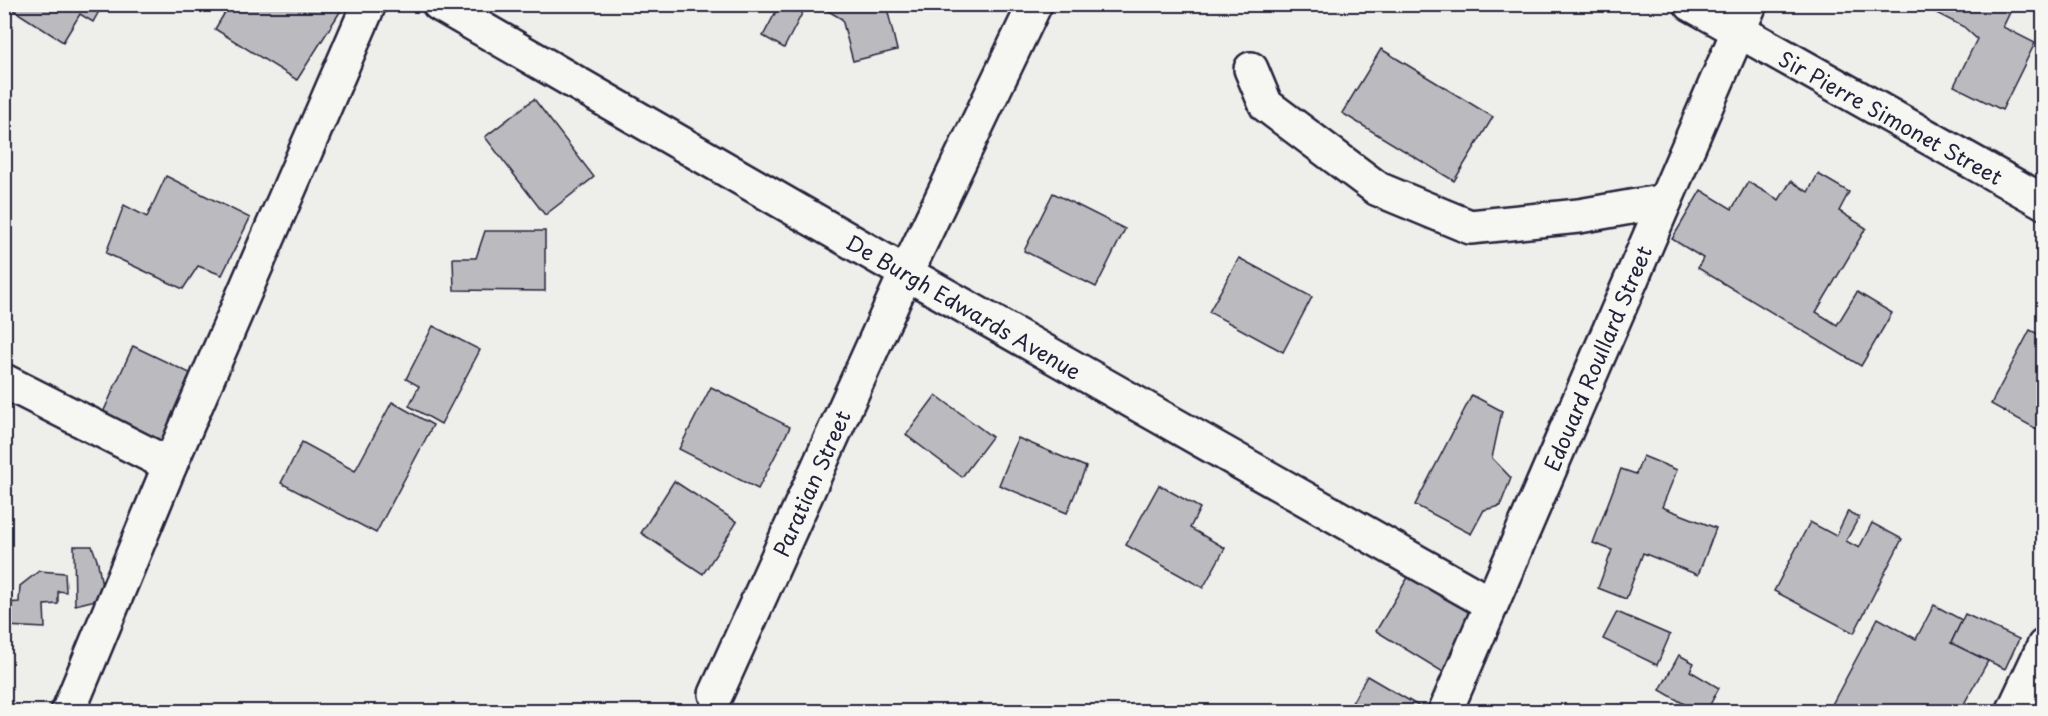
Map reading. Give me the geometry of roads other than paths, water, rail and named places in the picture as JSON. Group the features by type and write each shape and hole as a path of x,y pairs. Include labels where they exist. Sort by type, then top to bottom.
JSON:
{"street":[{"path":"68,711 170,465 369,4"},
{"name":"De Burgh Edwards Avenue","path":"439,4 906,273 1491,604"},
{"name":"Paratian Street","path":"716,694 906,273 1035,4"},
{"name":"Sir Pierre Simonet Street","path":"1691,4 1744,18 2043,202"},
{"name":"Edouard Roullard Street","path":"1444,711 1744,18"},
{"path":"1251,69 1266,105 1378,189 1470,226 1579,216 1665,201"},
{"path":"4,381 170,465"},
{"path":"2013,711 2043,646"}]}
